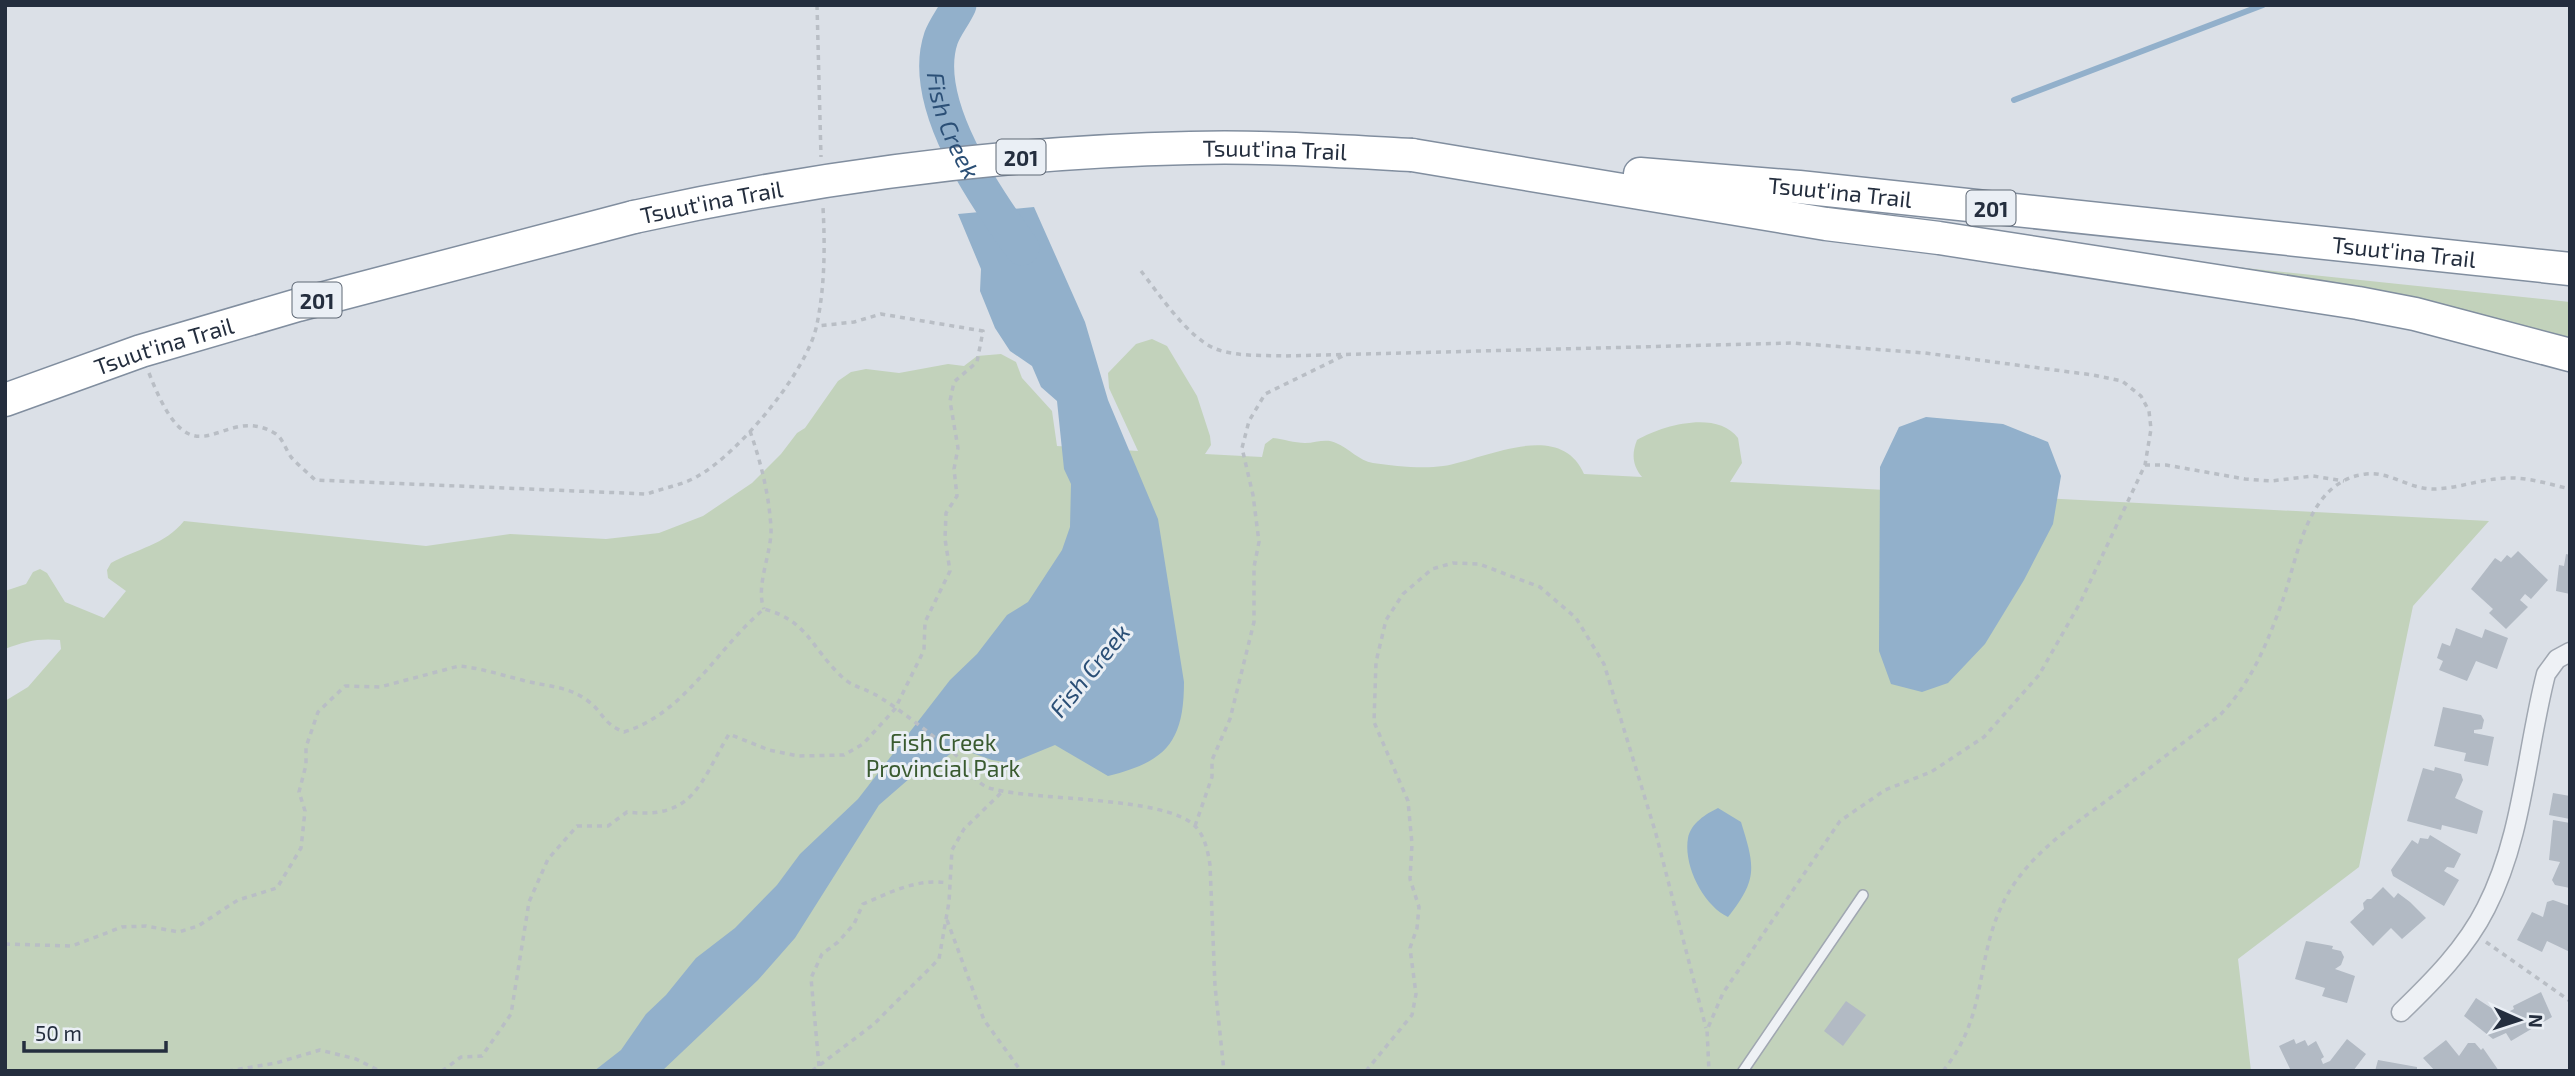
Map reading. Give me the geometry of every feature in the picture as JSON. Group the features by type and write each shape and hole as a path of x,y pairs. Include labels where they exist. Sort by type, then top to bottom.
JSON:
{"highway":[{"name":"Tsuut'ina Trail","path":"5,400 141,351 311,302 634,217 744,193 866,174 1026,157 1191,148 1294,148 1412,155 1798,187 2570,269"},
{"path":"1412,155 1826,224 1951,240 2358,303 2415,314 2570,355"}],"street":[{"path":"2401,1012 2435,978 2472,932 2496,888 2511,841 2546,674 2557,659 2570,652"}],"lane":[{"path":"1743,1071 1863,895"}],"path":[{"path":"817,5 822,166"},
{"path":"141,351 159,399 173,424 190,435 208,437 233,429 258,427 278,435 290,456 315,480 647,494 697,477 739,445 790,382 817,327 825,260 823,206"},
{"path":"1141,271 1198,338 1216,349 1286,356 1351,352 1792,343 1925,354 2093,375 2122,381 2141,396 2149,411 2151,429 2145,465 2080,603 2039,675 1984,737 1931,772 1885,790 1840,821 1723,993 1707,1030"},
{"path":"442,1071 461,1057 482,1056 511,1014 529,902 548,859 577,826 608,826 627,812 653,816 689,801 729,734 769,750 798,755 844,755 863,744 895,709 924,650 925,622 950,571 945,539 946,513 957,496 954,469 958,448 950,401 954,382 977,362 983,331 943,322 918,322 881,314 854,322 817,327"},
{"path":"1195,826 1212,777 1212,760 1230,719 1254,622 1254,567 1259,542 1253,495 1242,448 1250,421 1265,394 1351,352"},
{"path":"750,431 763,469 771,528 768,562 760,598 764,609 804,628 836,672 853,687 874,694 895,709 959,758 982,785 1003,790 1118,802 1176,816 1195,826 1208,849 1210,865 1214,973 1224,1071"},
{"path":"2145,465 2166,465 2245,479 2271,481 2313,476 2344,481"},
{"path":"1943,1071 1965,1037 1978,1005 1990,939 2004,902 2025,869 2068,830 2219,716 2236,699 2252,675 2281,607 2310,518 2321,502 2344,481 2368,473 2431,489 2496,478 2523,478 2570,489"},
{"path":"1366,1071 1412,1015 1416,994 1410,948 1417,928 1419,906 1410,879 1412,844 1408,800 1374,722 1376,662 1386,620 1403,594 1432,569 1453,563 1479,564 1540,587 1576,618 1604,664 1656,834 1707,1030 1709,1071"},
{"path":"5,944 72,946 122,927 146,926 179,932 198,926 238,900 277,888 302,848 305,811 299,792 306,765 306,747 318,712 345,686 380,687 459,666 472,667 524,681 561,687 590,702 606,725 624,732 653,719 671,706 745,624 764,609"},
{"path":"812,1071 874,1024 939,959 947,919 952,850 964,829 1003,790"},
{"path":"819,1066 811,978 821,954 838,942 854,924 863,904 931,880 948,883"},
{"path":"947,919 984,1020 1021,1071"},
{"path":"2472,932 2570,1001"},
{"path":"228,1071 276,1063 320,1050 356,1059 380,1071"}],"green space":[{"path":"2198,263 2570,302 2570,344"},
{"name":"Fish Creek Provincial Park","path":"1152,339 1167,346 1197,396 1210,436 1211,445 1205,454 1262,457 1265,444 1273,438 1301,443 1328,441 1341,445 1368,462 1426,467 1443,466 1499,451 1539,445 1557,448 1573,457 1584,474 1642,477 1634,460 1637,440 1675,425 1704,422 1729,429 1738,438 1742,463 1730,482 2489,521 2413,606 2359,867 2238,959 2251,1071 5,1071 5,701 28,687 61,649 60,640 45,639 5,649 5,591 26,584 33,572 40,569 47,573 65,602 104,618 126,591 108,578 107,570 111,563 168,536 184,521 426,546 510,534 606,539 659,533 703,516 752,483 781,454 797,433 805,428 838,381 851,372 866,369 899,373 948,364 964,366 977,356 1001,354 1016,362 1022,378 1052,411 1057,446 1138,451 1109,388 1108,373 1136,344"}],"water":[{"path":"1034,207 1085,322 1108,400 1158,519 1184,682 1183,703 1175,735 1167,747 1144,764 1108,776 1055,745 1011,763 992,760 958,748 928,771 917,772 879,805 795,938 758,980 662,1071 594,1071 621,1050 646,1014 666,995 696,958 735,928 777,885 800,854 858,799 950,680 977,654 1007,615 1028,602 1062,550 1070,527 1071,484 1064,469 1057,401 1041,387 1032,366 1010,351 995,328 980,291 981,269 958,214"},
{"path":"1926,417 2003,424 2048,442 2061,476 2053,524 2024,580 1985,644 1948,683 1922,692 1891,684 1879,651 1880,467 1899,427"},
{"path":"1718,808 1741,822 1751,862 1745,892 1728,917 1719,912 1703,895 1692,872 1687,849 1692,828 1704,816"}],"building":[{"path":"2518,551 2548,580 2531,599 2525,594 2520,600 2528,607 2506,629 2489,613 2493,609 2471,589 2495,558 2501,562 2507,555 2511,558"},
{"path":"2566,554 2570,555 2570,594 2556,591 2559,565 2564,566"},
{"path":"2456,628 2482,638 2485,629 2508,638 2497,669 2476,661 2467,681 2439,670 2443,661 2437,658 2442,643 2450,646"},
{"path":"2443,707 2481,715 2484,720 2482,729 2474,730 2474,733 2494,737 2488,766 2464,761 2466,753 2434,746"},
{"path":"2435,767 2461,774 2463,780 2455,798 2483,811 2477,834 2442,825 2441,830 2407,821 2423,768 2434,771"},
{"path":"2553,793 2570,796 2570,819 2549,815"},
{"path":"2553,820 2570,823 2570,888 2555,885 2552,880 2560,862 2549,860"},
{"path":"2430,835 2461,854 2454,868 2447,867 2444,871 2459,880 2444,906 2393,876 2391,870 2412,840 2418,844 2420,838 2428,839"},
{"path":"2383,887 2394,898 2398,893 2426,918 2402,939 2391,928 2373,946 2350,922 2364,909 2363,903"},
{"path":"2553,900 2570,906 2570,952 2547,941 2542,952 2517,940 2532,912 2543,917 2547,902"},
{"path":"2306,941 2333,946 2332,949 2341,951 2344,957 2341,965 2335,969 2355,976 2347,1003 2322,996 2325,988 2295,979"},
{"path":"2541,992 2552,1017 2511,1041 2506,1033 2493,1039 2464,1016 2476,998 2502,1015 2514,1009 2513,1006"},
{"path":"1846,1001 1866,1015 1843,1046 1824,1031"},
{"path":"2294,1039 2296,1044 2305,1040 2308,1046 2316,1041 2324,1057 2321,1059 2323,1064 2330,1061 2347,1039 2366,1054 2353,1071 2291,1071 2279,1046"},
{"path":"2446,1040 2459,1056 2468,1043 2475,1043 2481,1050 2483,1048 2499,1071 2435,1071 2423,1058"},
{"path":"2378,1060 2417,1067 2417,1071 2375,1071"}],"waterway":[{"name":"Fish Creek","path":"959,5 941,38 937,64 939,91 947,120 960,149 991,203 1022,248"},
{"path":"2014,100 2263,5"}]}
